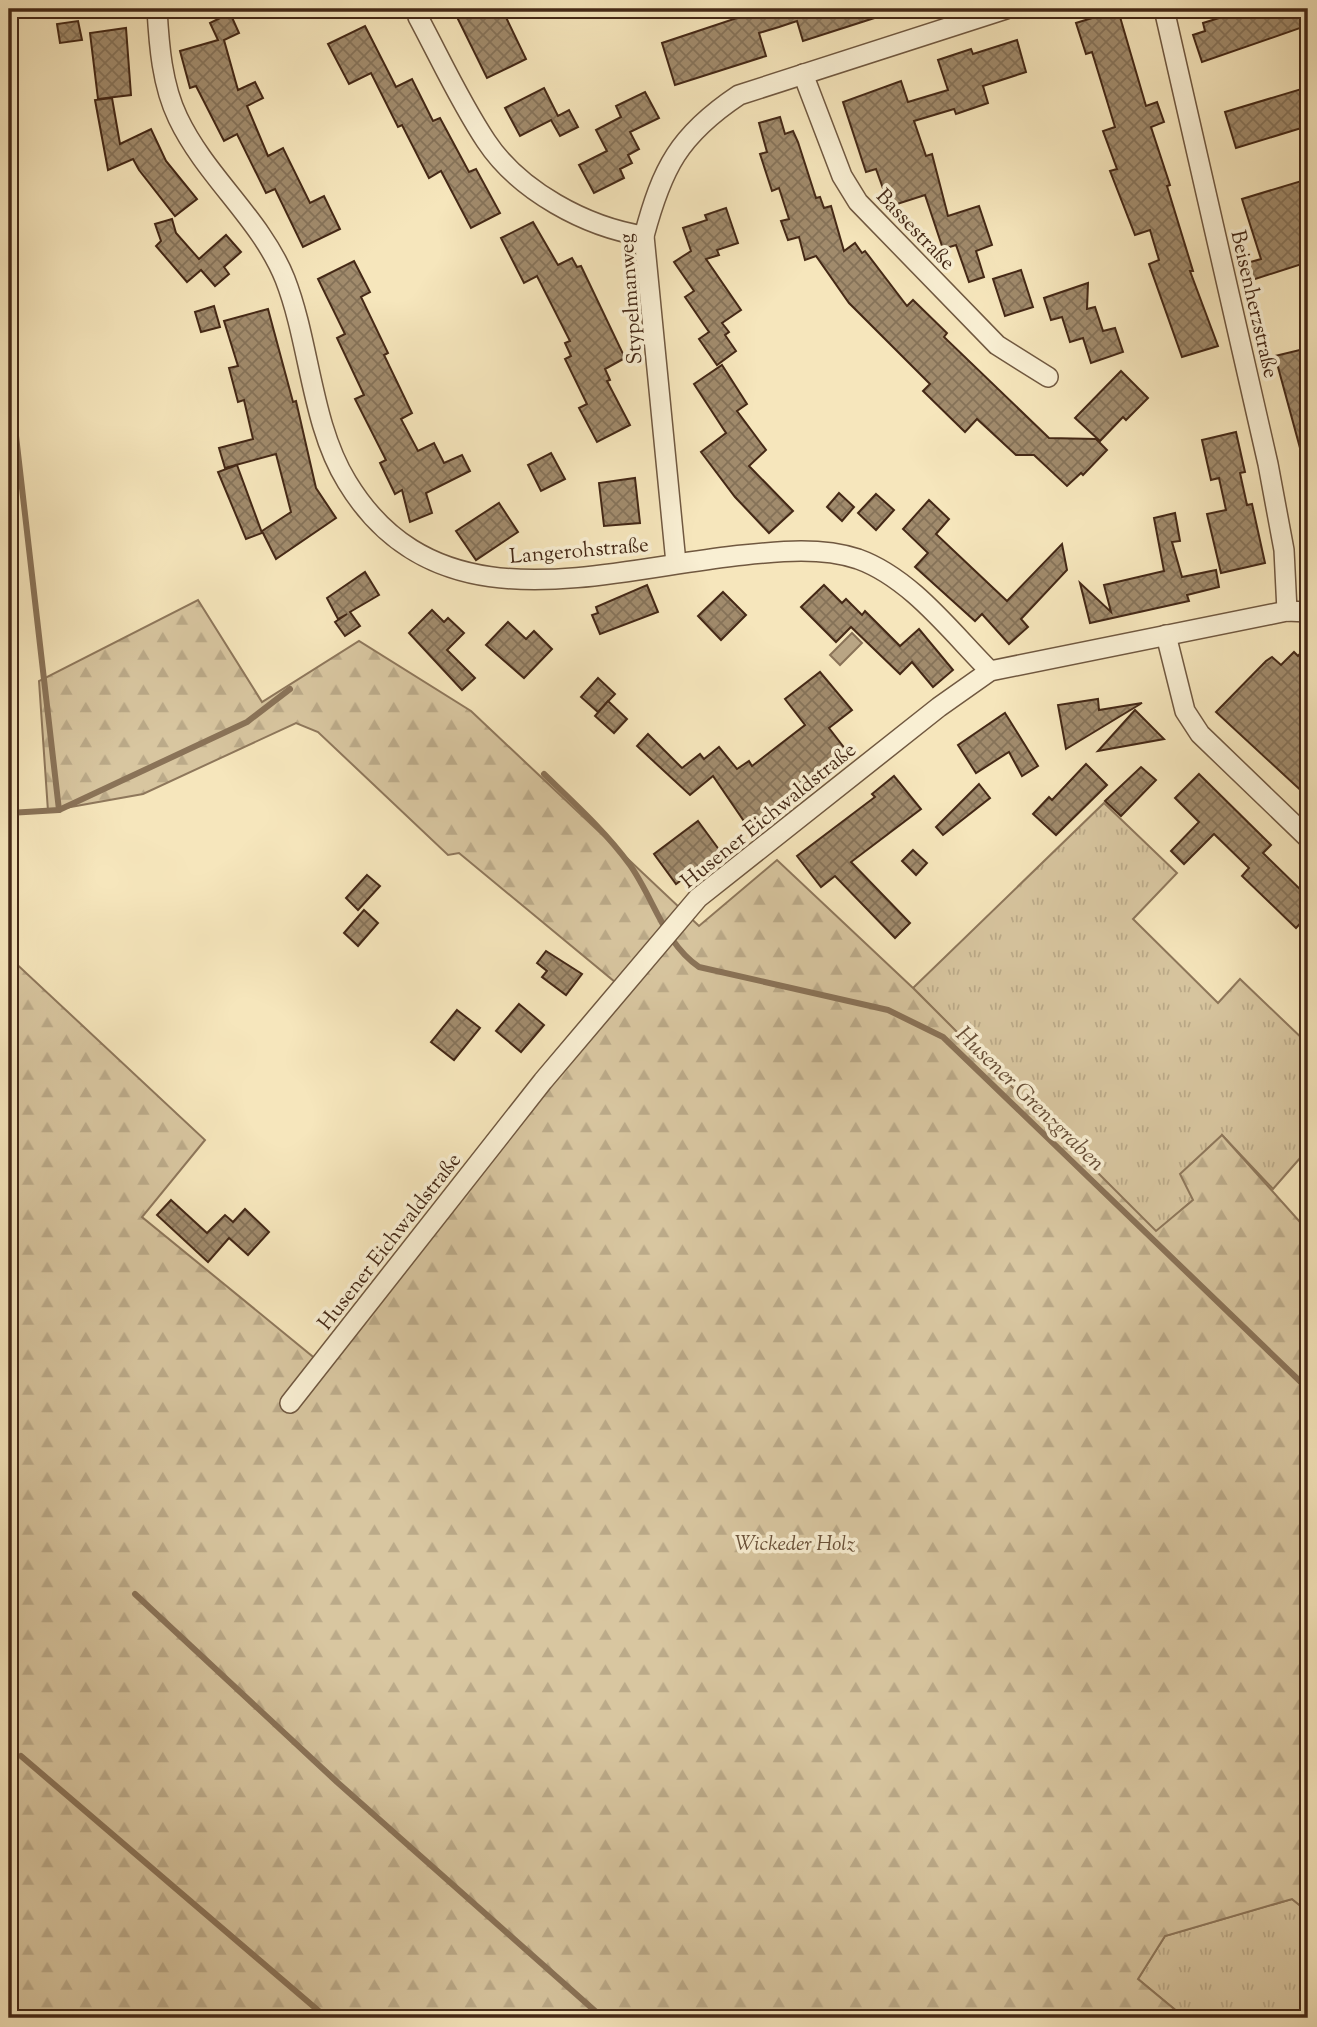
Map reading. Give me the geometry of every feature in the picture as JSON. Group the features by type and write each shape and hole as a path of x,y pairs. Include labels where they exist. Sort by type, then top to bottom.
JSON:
{"street":[{"name":"Langerohstraße","path":"157,9 162,68 177,117 203,160 262,237 285,277 329,439 345,480 374,520 435,564 467,574 510,580 589,575 761,553 819,551 857,559 893,576 990,671"},
{"name":"Stypelmanweg","path":"676,563 644,236 657,188 670,160 688,136 711,113 739,95 983,12 1006,9"},
{"name":"Beisenherzstraße","path":"1164,9 1268,464 1284,550 1287,611"},
{"path":"418,17 486,142 506,165 544,197 625,233 644,236"},
{"name":"Bassestraße","path":"803,74 842,176 858,202 997,345 1048,377"},
{"name":"Husener Eichwaldstraße","path":"290,1404 543,1081 680,919 708,890 939,707 990,671 1287,611 1308,612"},
{"path":"1166,635 1185,711 1200,734 1308,838"}],"green space":[{"name":"Wickeder Holz","path":"198,600 262,702 359,641 471,711 699,926 777,860 913,988 1156,1231 1193,1200 1180,1174 1222,1135 1308,1231 1308,1912 1292,1899 1165,1936 1138,1979 1185,2018 9,2018 9,957 205,1140 142,1217 328,1369 516,1127 627,992 459,853 448,855 318,732 296,723 143,794 48,811 39,681"},
{"path":"1104,803 1177,873 1133,919 1218,1003 1240,979 1308,1044 1308,1149 1273,1189 1222,1135 1193,1200 1156,1232 913,988"},
{"path":"1292,1899 1308,1912 1308,2018 1185,2018 1138,1979 1165,1936"}],"shaded area":[{"path":"852,633 862,643 840,665 830,655"}],"building":[{"path":"453,9 502,9 526,59 487,78"},
{"path":"764,9 892,9 893,12 803,41 797,21 759,33 766,56 675,85 662,43"},
{"path":"1248,9 1297,9 1303,27 1202,62 1193,35 1205,31 1203,23"},
{"path":"1118,10 1146,106 1157,102 1164,122 1151,127 1170,185 1167,186 1193,271 1190,271 1218,346 1182,357 1149,264 1159,260 1150,230 1135,235 1110,171 1117,169 1103,131 1115,127 1092,52 1086,54 1076,23"},
{"path":"230,13 239,33 224,40 238,90 255,82 263,98 247,106 268,156 283,148 310,203 324,196 340,229 303,247 275,189 266,193 237,134 224,141 196,86 190,88 180,51 218,40 210,23"},
{"path":"78,21 82,40 60,43 57,24"},
{"path":"365,26 396,87 412,79 433,121 440,118 469,172 476,169 500,213 471,228 441,171 429,178 402,125 398,127 371,73 349,84 328,44"},
{"path":"126,28 131,95 98,99 90,33"},
{"path":"1017,40 1026,72 983,86 988,103 956,114 954,109 914,121 926,156 932,154 948,216 979,206 992,245 976,251 984,277 969,282 956,245 943,249 925,195 894,205 890,192 885,194 876,169 866,172 843,102 901,81 908,102 948,90 938,60 971,49 973,54"},
{"path":"1308,87 1308,126 1236,148 1225,112"},
{"path":"544,88 558,116 569,110 578,127 560,136 551,120 520,136 505,108"},
{"path":"645,92 659,118 630,132 639,149 628,155 632,163 620,169 624,178 594,193 579,165 607,151 596,130 621,117 616,106"},
{"path":"112,98 120,144 151,129 166,161 197,199 175,216 133,159 108,170 95,100"},
{"path":"780,117 785,134 793,131 798,142 816,198 820,197 824,208 831,206 844,251 855,243 862,253 865,251 907,306 913,300 947,333 944,337 1049,438 1096,439 1107,450 1083,475 1081,473 1067,486 1034,455 1016,455 977,419 965,432 923,391 930,384 849,303 816,256 805,260 799,237 788,240 781,221 789,219 779,188 772,191 760,154 767,152 759,123"},
{"path":"1308,179 1308,262 1252,280 1247,263 1261,259 1242,199"},
{"path":"726,208 738,243 717,250 719,255 706,259 741,310 722,323 729,332 725,335 736,351 717,365 699,339 709,332 685,297 694,291 674,262 691,251 683,228 707,220 705,215"},
{"path":"172,219 176,233 199,259 226,235 241,252 224,267 229,274 215,286 201,270 187,282 156,246 161,241 155,224"},
{"path":"533,222 558,265 572,258 577,267 581,266 625,358 605,369 610,380 607,381 630,425 597,442 579,408 587,404 565,359 571,356 565,343 570,341 537,276 524,283 501,238"},
{"path":"354,261 370,292 361,297 388,353 384,355 412,413 401,419 418,451 434,443 444,463 462,455 470,471 426,493 432,513 410,522 402,490 395,494 380,463 386,460 355,399 364,395 337,338 345,334 318,279"},
{"path":"1021,270 1033,307 1005,316 993,279"},
{"path":"1088,283 1087,309 1095,307 1103,331 1115,328 1123,352 1091,363 1083,338 1070,342 1062,317 1051,320 1044,298"},
{"path":"214,306 220,327 201,332 195,312"},
{"path":"268,309 293,402 296,401 316,488 336,518 276,559 262,531 291,512 276,454 225,468 219,448 253,439 244,400 238,402 229,368 238,366 224,321"},
{"path":"1308,348 1308,458 1303,459 1275,356"},
{"path":"722,365 747,404 737,411 766,450 749,466 793,511 769,533 735,497 701,452 726,433 694,384"},
{"path":"1121,371 1148,398 1126,420 1123,417 1100,441 1075,418"},
{"path":"1236,432 1245,472 1240,473 1247,505 1252,504 1265,563 1221,573 1207,514 1226,510 1219,478 1211,480 1202,440"},
{"path":"551,453 565,479 541,491 528,465"},
{"path":"237,465 262,533 246,539 218,472"},
{"path":"635,478 640,523 604,526 599,483"},
{"path":"839,493 854,507 842,521 827,507"},
{"path":"876,494 894,510 876,530 858,513"},
{"path":"929,500 949,519 936,534 1007,601 1062,544 1067,570 1021,619 1028,627 1009,644 982,614 975,621 915,567 928,553 903,529"},
{"path":"499,503 518,532 476,560 456,531"},
{"path":"1175,513 1180,541 1172,542 1182,577 1216,570 1219,587 1187,595 1189,601 1090,623 1080,583 1111,612 1104,585 1164,571 1154,518"},
{"path":"365,572 379,595 350,612 360,626 345,636 335,622 347,614 338,619 327,598"},
{"path":"647,585 658,612 600,634 592,615 598,613 596,607"},
{"path":"824,585 842,603 846,599 862,615 865,611 900,646 919,629 953,670 933,687 912,662 900,674 851,627 836,642 801,607"},
{"path":"723,592 746,615 721,640 698,616"},
{"path":"432,610 444,622 448,618 464,633 447,650 475,678 462,690 409,633"},
{"path":"508,622 526,639 534,631 552,649 524,678 486,645"},
{"path":"1308,645 1308,797 1216,712 1266,661 1272,657 1281,665 1294,652 1298,656"},
{"path":"820,672 852,710 829,728 849,754 748,827 713,776 690,795 637,746 648,734 682,768 700,754 704,759 719,747 737,769 749,761 752,766 805,725 785,699"},
{"path":"598,678 615,694 598,712 581,697"},
{"path":"1098,699 1099,710 1142,703 1066,749 1058,705"},
{"path":"608,701 627,719 614,733 595,716"},
{"path":"1135,710 1164,739 1098,751"},
{"path":"1005,713 1038,766 1022,776 1009,752 976,773 958,745"},
{"path":"1086,764 1107,785 1056,835 1033,814 1049,797 1052,800"},
{"path":"1141,767 1156,780 1121,816 1105,801"},
{"path":"1199,774 1271,845 1263,853 1308,897 1308,915 1296,928 1242,876 1249,868 1214,834 1184,864 1171,851 1199,822 1175,798"},
{"path":"894,776 921,809 851,862 910,923 895,938 835,876 821,887 797,856 875,797 872,794"},
{"path":"979,784 990,798 943,835 936,827"},
{"path":"698,821 720,851 676,884 654,854"},
{"path":"913,850 927,863 916,875 902,861"},
{"path":"367,875 380,886 358,910 346,898"},
{"path":"364,910 378,923 358,946 344,933"},
{"path":"546,951 582,974 566,995 542,977 547,971 537,963"},
{"path":"519,1004 544,1025 521,1052 496,1031"},
{"path":"457,1010 480,1028 454,1060 431,1042"},
{"path":"171,1200 207,1233 225,1215 233,1222 245,1209 269,1232 248,1255 229,1238 208,1262 157,1215"}],"waterway":[{"path":"9,375 59,810"},
{"name":"Husener Grenzgraben","path":"9,813 59,810 247,722 290,689"},
{"name":"Husener Grenzgraben","path":"544,774 589,818 630,865 668,933 687,957 699,967 888,1010 943,1037 1308,1389"},
{"path":"135,1594 337,1782 603,2018"},
{"path":"21,1756 327,2018"}]}
